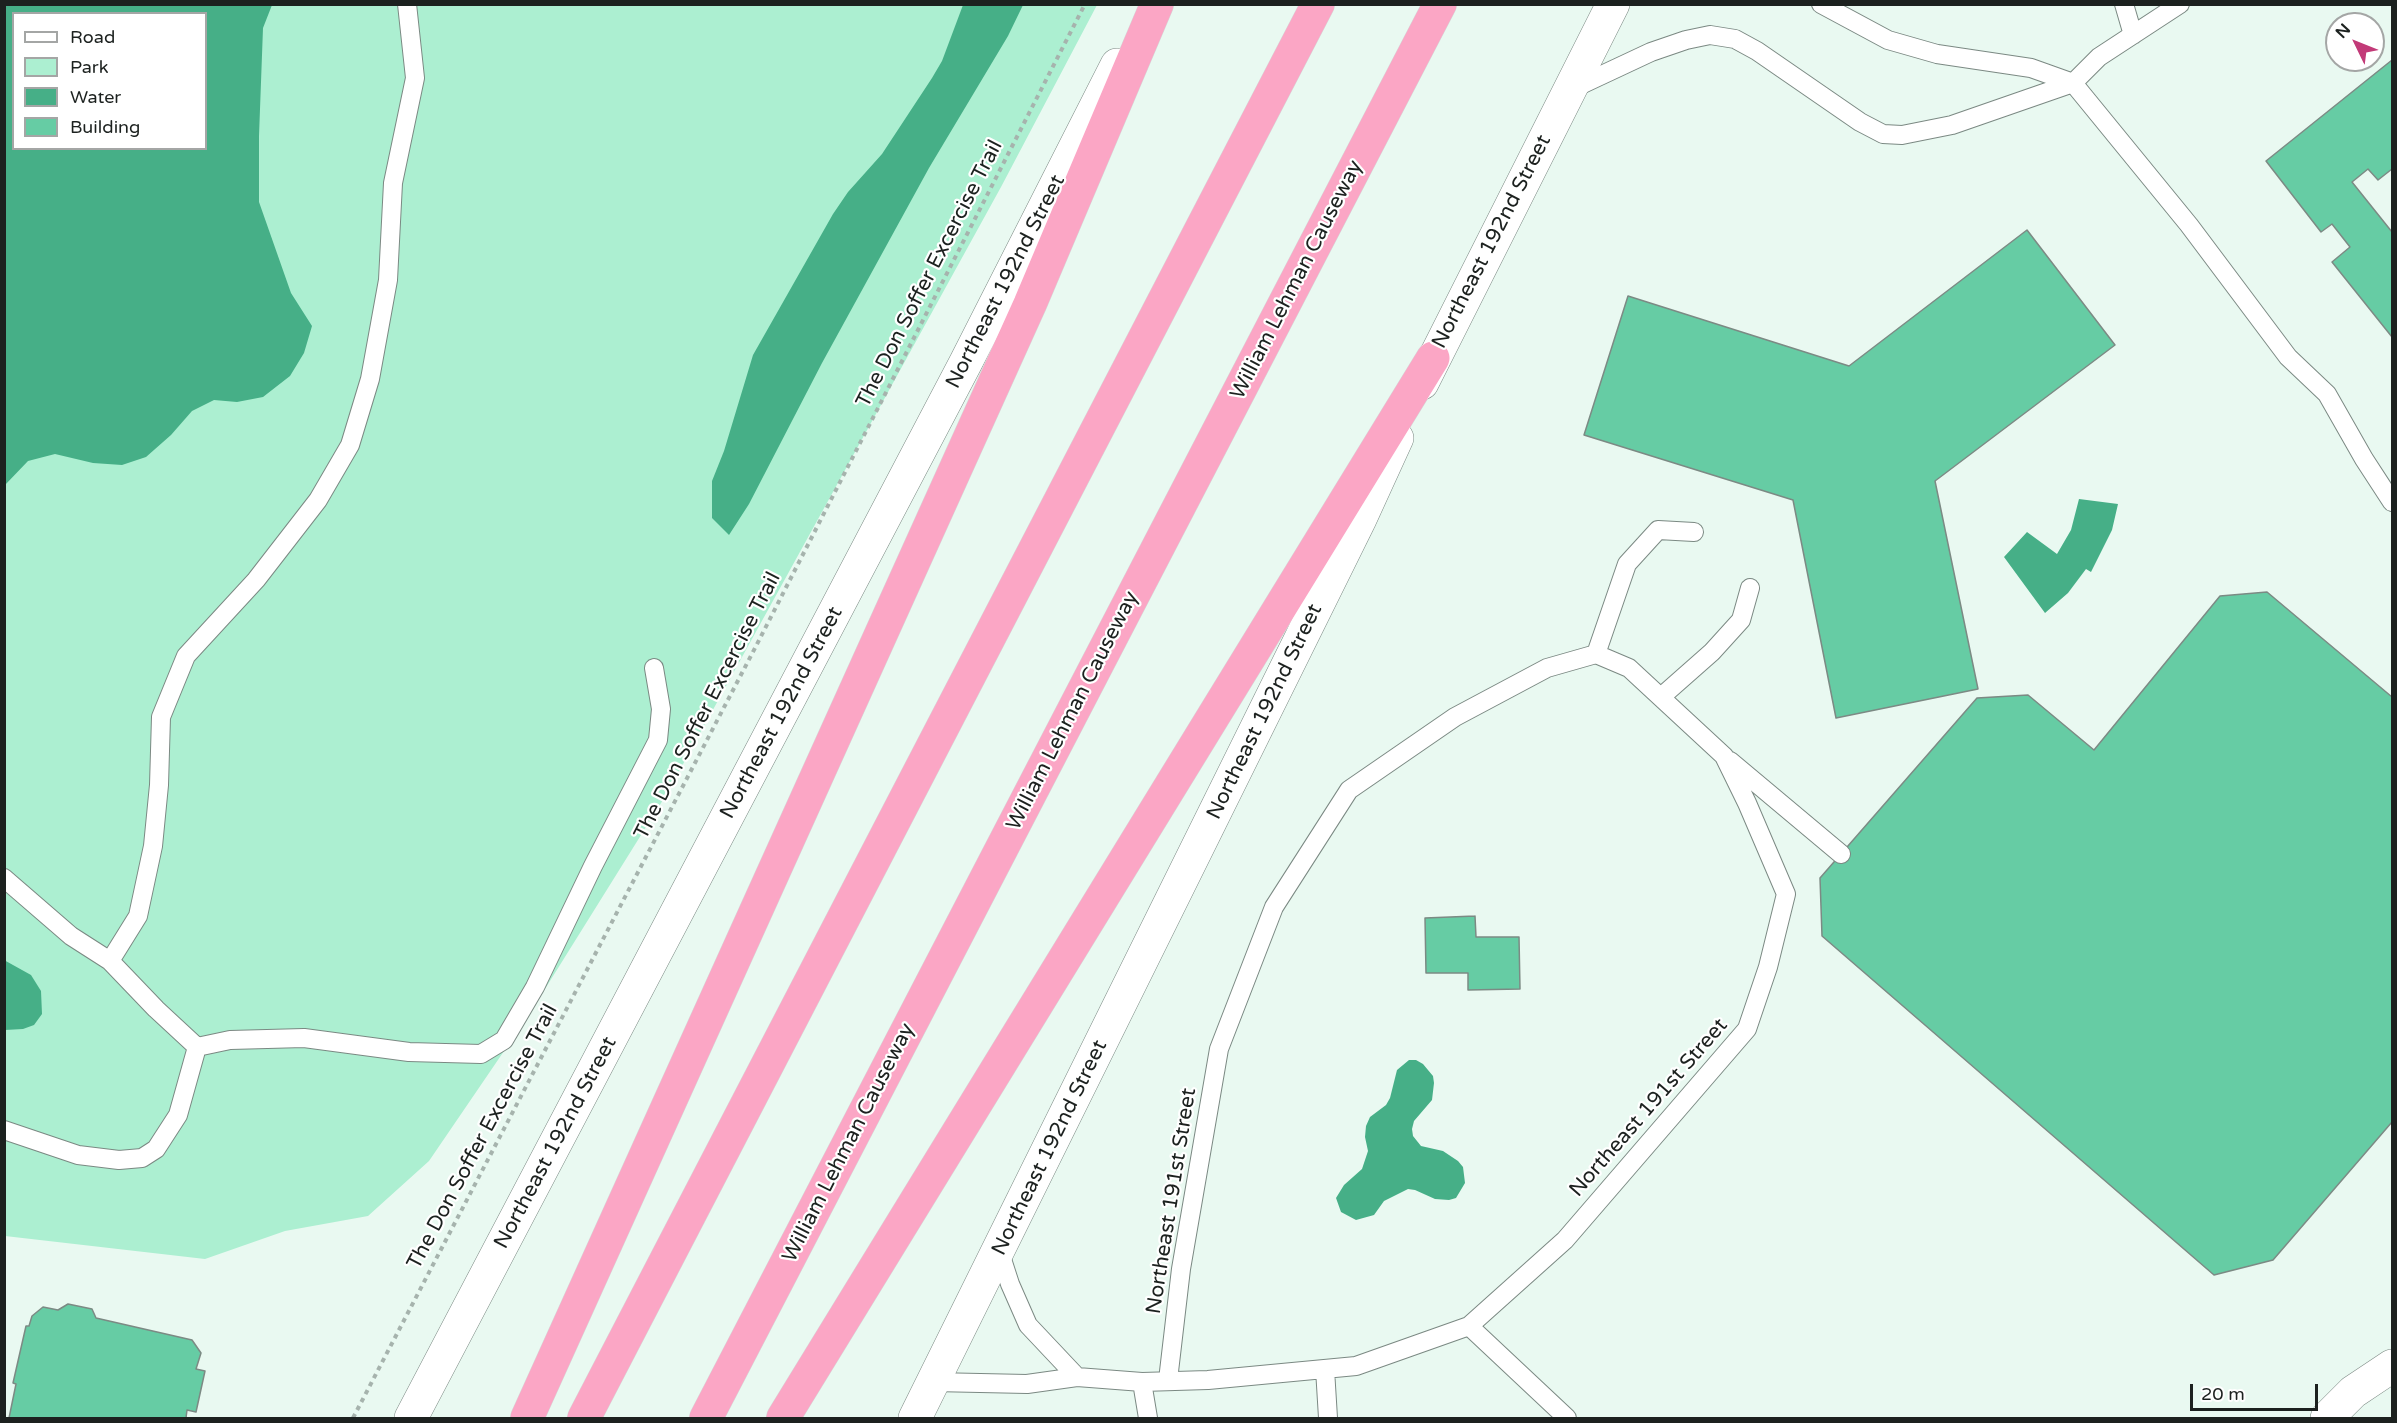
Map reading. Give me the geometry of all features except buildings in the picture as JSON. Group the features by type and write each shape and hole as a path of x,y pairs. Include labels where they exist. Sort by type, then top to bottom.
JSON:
{"highway":[{"path":"527,1419 1025,315 1157,4"},
{"path":"584,1419 1318,4"},
{"name":"William Lehman Causeway","path":"706,1419 1440,4"},
{"path":"783,1419 1433,358"}],"street":[{"name":"Northeast 192nd Street","path":"411,1419 966,362 1147,4"},
{"name":"Northeast 192nd Street","path":"915,1419 1360,519 1433,358 1613,4"},
{"path":"2327,1419 2353,1392 2392,1366"}],"lane":[{"path":"110,961 138,916 153,846 159,785 161,717 186,656 255,580 318,500 350,445 370,379 388,280 393,183 415,78 407,4"},
{"path":"1821,4 1888,40 1937,54 2031,68 2073,83 2189,225 2288,357 2326,394 2392,502"},
{"path":"2124,4 2133,35"},
{"path":"1569,90 1651,51 1710,35 1735,39 1757,51 1841,111 1883,134 1902,135 1952,125 2073,83 2098,57 2180,4"},
{"path":"1596,654 1627,564 1658,530 1694,532"},
{"path":"1661,697 1712,652 1741,620 1750,588"},
{"name":"Northeast 191st Street","path":"933,1382 1027,1384 1077,1377 1142,1382 1209,1380 1356,1366 1469,1326 1565,1240 1747,1029 1768,967 1786,894 1747,802 1724,756 1629,668 1596,654 1547,668 1455,717 1349,790 1274,907 1219,1049 1181,1269 1168,1380"},
{"path":"197,1047 230,1040 304,1038 409,1052 481,1053 504,1040 535,987 593,866 658,740 661,709 654,668"},
{"path":"1724,756 1841,855"},
{"path":"4,878 71,936 110,961 197,1047"},
{"path":"4,1130 78,1155 119,1160 142,1158 156,1149 178,1115 197,1047"},
{"path":"999,1250 1028,1325 1077,1377"},
{"path":"1469,1326 1566,1419"},
{"path":"1325,1369 1328,1419"},
{"path":"1142,1382 1148,1419"}],"path":[{"name":"The Don Soffer Excercise Trail","path":"353,1419 750,659 1085,4"}],"green space":[{"path":"5,5 1097,5 1001,187 666,795 530,1013 429,1161 368,1216 285,1231 205,1259 5,1236"}],"water":[{"path":"5,4 272,5 263,28 259,202 291,293 312,326 304,353 290,376 263,397 237,402 214,400 192,411 171,435 146,457 122,465 93,463 55,454 28,461 5,485"},
{"path":"963,5 1023,5 1008,36 929,168 822,363 749,504 729,535 712,518 712,481 724,451 753,355 833,214 848,192 882,154 932,78 942,61"},
{"path":"2079,499 2118,504 2112,530 2091,572 2086,569 2068,593 2045,613 2004,557 2027,532 2057,554 2071,530"},
{"path":"4,960 31,975 41,991 42,1014 34,1025 23,1029 5,1030"},
{"path":"1409,1060 1416,1060 1423,1064 1433,1076 1434,1083 1432,1100 1414,1121 1413,1136 1421,1146 1443,1151 1458,1161 1463,1167 1465,1183 1456,1198 1449,1200 1435,1199 1408,1189 1384,1201 1374,1215 1356,1220 1341,1212 1336,1198 1344,1185 1362,1169 1368,1151 1365,1137 1366,1126 1370,1117 1386,1105 1397,1070"}]}
